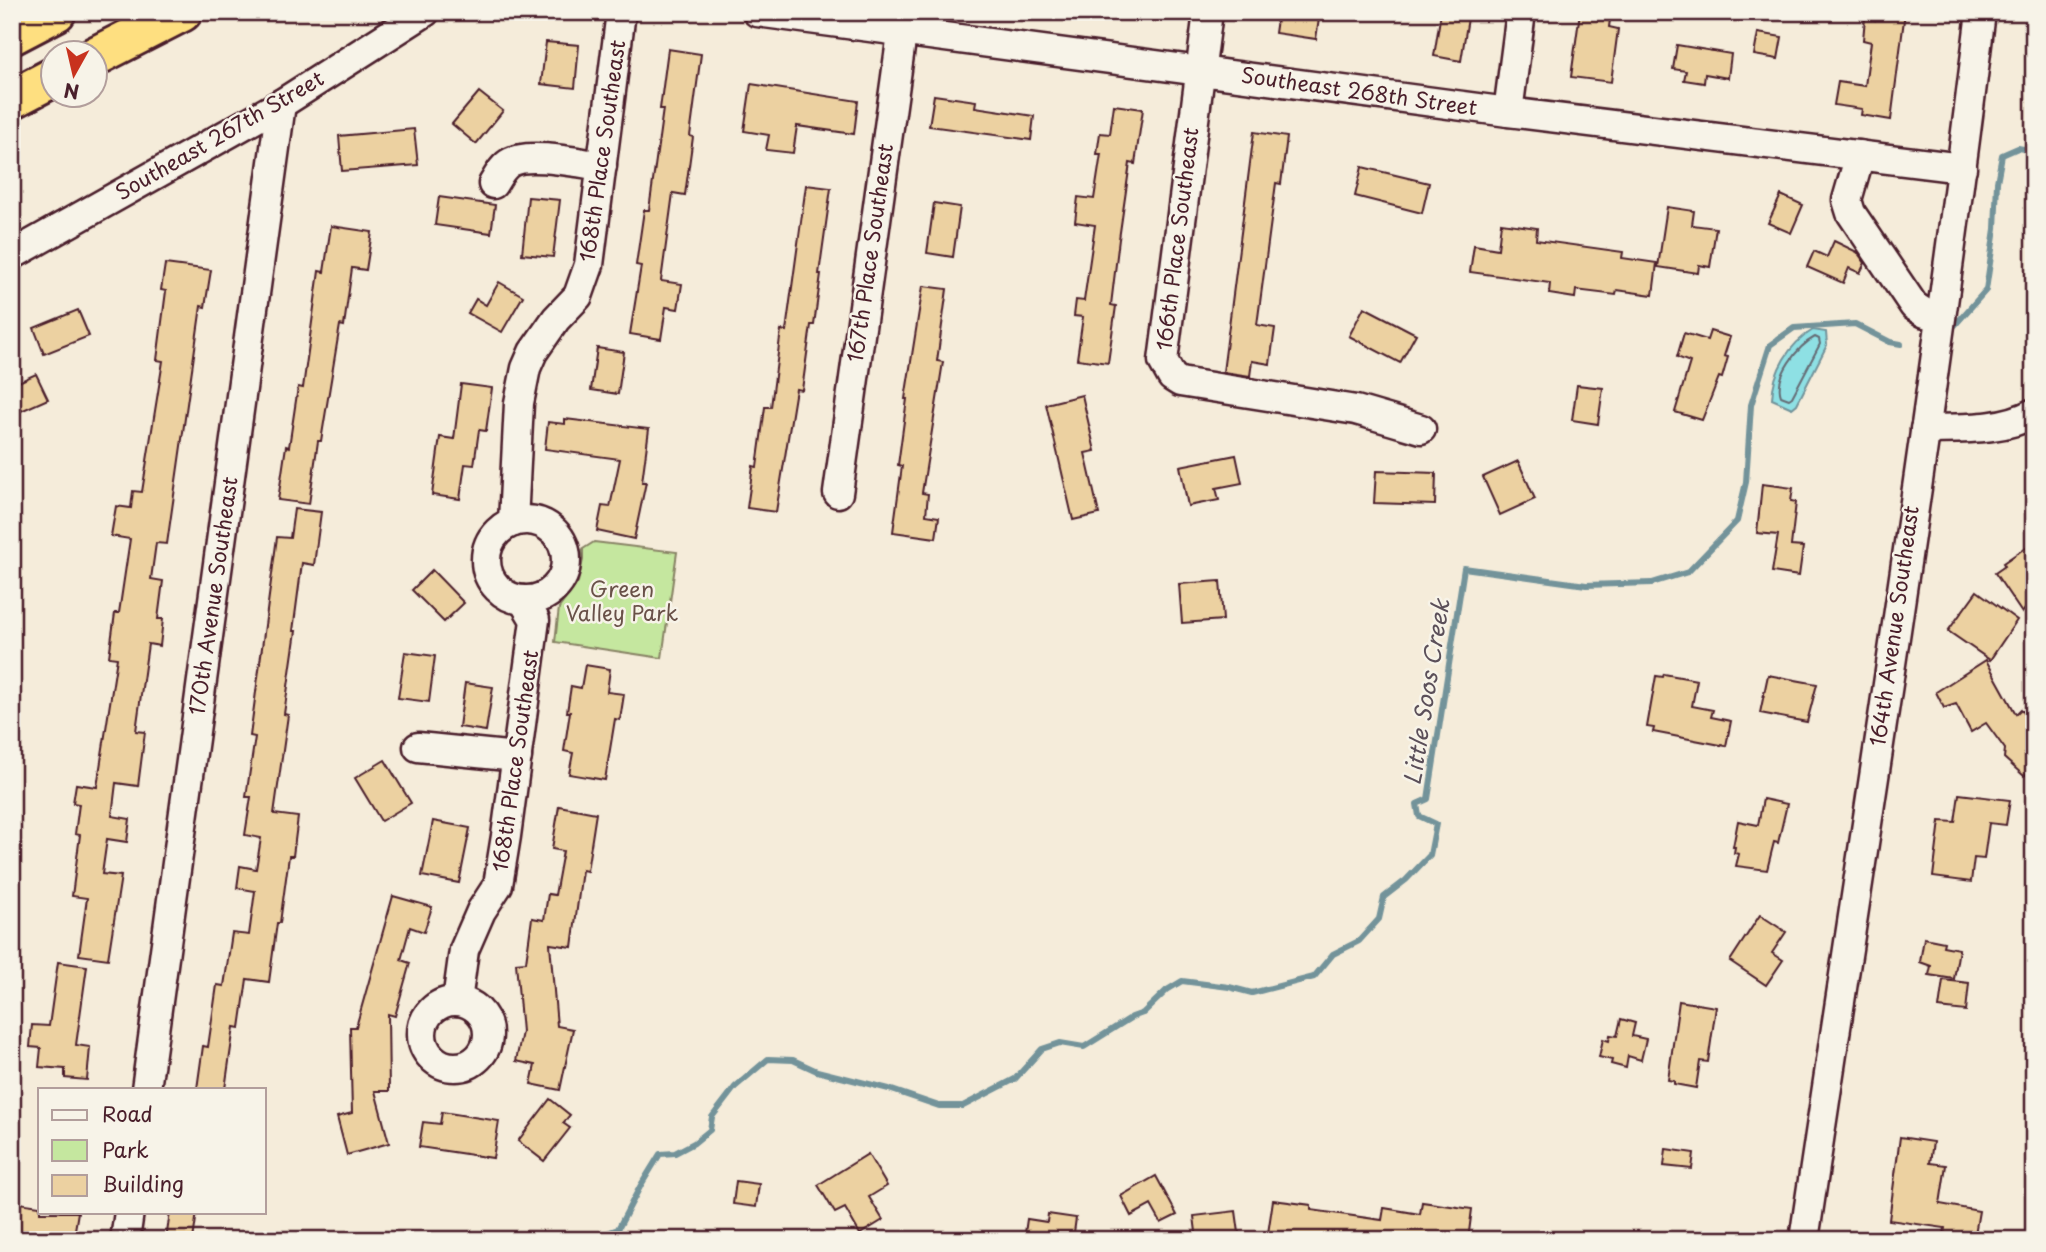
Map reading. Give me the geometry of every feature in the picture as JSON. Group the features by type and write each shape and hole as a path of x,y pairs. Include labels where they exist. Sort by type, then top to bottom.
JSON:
{"highway":[{"path":"12,23 30,12"},
{"path":"12,35 56,12"},
{"path":"108,50 182,12"},
{"path":"12,99 38,85"}],"street":[{"name":"Southeast 267th Street","path":"12,256 281,104 425,12"},
{"name":"168th Place Southeast","path":"513,522 519,403 526,368 533,352 556,319 578,296 589,265 621,12"},
{"name":"Southeast 268th Street","path":"757,12 904,22 1199,70 1508,112 1962,168"},
{"name":"166th Place Southeast","path":"1208,12 1163,361 1172,377 1180,382 1356,410 1421,429"},
{"path":"1508,112 1521,12"},
{"name":"164th Avenue Southeast","path":"1804,1240 1941,315 1981,12"},
{"name":"167th Place Southeast","path":"838,493 904,22"},
{"name":"170th Avenue Southeast","path":"146,1088 281,104"},
{"path":"1860,155 1847,200 1850,213 1914,306 1925,313 1941,315"},
{"path":"493,184 510,162 521,159 536,158 602,166"},
{"path":"1924,429 1981,428 2025,419 2034,414"},
{"path":"526,519 539,521 559,536 567,561 558,585 548,594 523,600 510,597 498,589 490,578 486,551 500,528 526,519"},
{"name":"168th Place Southeast","path":"457,1001 464,950 481,911 498,885 535,620 523,600"},
{"path":"418,747 517,757"},
{"path":"125,1240 129,1214"}],"green space":[{"name":"Green Valley Park","path":"594,542 677,552 662,658 555,642 559,608 578,582 583,549"}],"water":[{"path":"1813,330 1826,332 1827,345 1797,404 1792,408 1772,399 1775,378 1790,351"}],"building":[{"path":"1278,12 1320,12 1316,39 1275,33"},
{"path":"1441,12 1469,12 1461,61 1434,56"},
{"path":"1580,12 1611,12 1609,27 1618,29 1611,82 1571,77"},
{"path":"1876,12 1905,12 1891,120 1861,115 1862,109 1834,105 1838,82 1865,86 1871,42 1863,40 1865,18 1875,20"},
{"path":"1758,33 1782,37 1778,59 1754,55"},
{"path":"546,42 579,45 575,88 541,84"},
{"path":"1677,45 1731,54 1728,78 1705,74 1704,83 1684,80 1686,71 1673,69"},
{"path":"668,49 701,54 685,195 673,193 661,281 682,284 678,309 666,307 661,339 630,334 641,266 636,265 644,210 649,210"},
{"path":"751,84 858,101 854,134 797,126 793,153 766,150 769,135 744,131"},
{"path":"479,92 503,111 476,144 452,124"},
{"path":"934,95 976,101 975,107 1034,116 1031,140 929,126"},
{"path":"1114,105 1143,109 1135,164 1130,163 1119,239 1111,305 1116,306 1108,363 1077,359 1083,317 1074,316 1076,300 1084,301 1095,225 1075,222 1078,197 1094,199 1101,154 1097,154 1100,133 1110,134"},
{"path":"414,129 418,165 342,171 339,136"},
{"path":"1254,132 1287,137 1281,184 1276,183 1257,325 1275,328 1270,364 1252,361 1250,376 1223,372"},
{"path":"1362,167 1429,183 1422,213 1355,196"},
{"path":"806,185 831,188 814,325 811,325 802,390 796,389 776,512 747,508 753,466 757,467 765,407 771,407 781,330 786,331"},
{"path":"1781,195 1803,205 1791,233 1768,223"},
{"path":"439,197 495,205 491,233 435,225"},
{"path":"528,197 560,200 553,257 522,254"},
{"path":"934,203 960,207 953,257 927,253"},
{"path":"1667,207 1694,211 1692,225 1716,228 1710,267 1699,265 1698,273 1658,267"},
{"path":"1501,223 1537,228 1536,240 1623,252 1622,258 1657,263 1653,295 1617,290 1616,295 1576,290 1575,298 1549,294 1550,283 1470,272 1474,245 1498,249"},
{"path":"331,226 372,232 366,270 352,268 344,326 340,325 309,504 278,500 298,387 303,388 319,271 324,272"},
{"path":"1834,241 1857,252 1865,263 1860,273 1849,268 1843,283 1807,267 1814,251 1827,257"},
{"path":"165,264 211,270 205,307 201,306 167,544 156,543 151,579 163,581 158,619 163,619 160,646 148,644 136,731 145,732 138,786 116,783 112,816 130,819 127,842 107,839 102,874 121,876 108,959 79,955 87,898 72,896 80,835 75,834 79,804 73,803 76,784 97,787 117,658 109,657 115,613 119,613 130,539 111,536 116,506 131,508 133,491 142,492 163,361 157,360 166,291 161,290"},
{"path":"499,282 523,296 502,332 468,313 476,299 486,305"},
{"path":"923,286 947,289 937,361 943,362 922,493 928,494 926,515 939,517 936,538 893,532 902,466 898,465 905,399"},
{"path":"1364,307 1416,334 1400,363 1349,336"},
{"path":"78,310 89,336 44,354 34,328"},
{"path":"1710,331 1730,337 1724,356 1728,357 1722,378 1719,377 1702,420 1675,412 1690,362 1677,357 1684,333 1707,340"},
{"path":"597,348 624,352 618,394 591,390"},
{"path":"36,374 48,399 12,415 12,385"},
{"path":"461,384 492,388 486,431 479,430 474,465 465,464 460,499 432,495 440,437 454,439"},
{"path":"1577,385 1603,388 1598,424 1572,420"},
{"path":"1082,395 1095,451 1085,453 1099,514 1073,520 1046,404"},
{"path":"565,419 649,429 642,482 646,482 634,539 597,531 602,506 610,507 620,459 545,449 548,422 565,424"},
{"path":"1236,455 1242,483 1216,488 1219,500 1188,506 1180,466"},
{"path":"1518,461 1535,499 1500,515 1483,477"},
{"path":"1376,471 1436,473 1435,505 1374,503"},
{"path":"1762,484 1793,488 1791,501 1796,502 1791,546 1803,547 1799,576 1772,572 1778,535 1757,533"},
{"path":"294,509 321,512 314,565 302,563 284,714 288,715 274,814 298,817 293,856 289,856 269,982 247,979 240,1028 234,1027 225,1088 197,1088 203,1046 208,1047 217,985 224,986 232,933 249,935 255,891 237,888 240,866 256,869 261,838 245,835 251,797 246,797 255,737 250,736 277,537 290,538"},
{"path":"2028,546 2034,555 2034,597 2022,613 1995,573 2005,566 2003,563"},
{"path":"432,570 464,603 444,622 412,590"},
{"path":"1220,581 1223,620 1182,623 1179,584"},
{"path":"1977,591 2017,620 1990,660 1948,631"},
{"path":"405,652 435,656 429,702 398,698"},
{"path":"1986,660 2016,714 2021,709 2034,724 2034,768 2024,776 2004,758 2005,749 1986,723 1971,732 1956,704 1944,708 1936,692"},
{"path":"585,665 610,669 607,692 624,694 620,720 615,719 605,780 569,774 573,753 564,751 571,686 581,688"},
{"path":"1664,674 1697,680 1692,706 1713,710 1711,717 1731,721 1726,746 1653,732 1654,728 1647,727 1656,676 1663,677"},
{"path":"1768,675 1817,684 1807,722 1760,713"},
{"path":"465,683 493,687 486,731 459,727"},
{"path":"385,760 411,803 381,821 355,778"},
{"path":"1959,794 2010,800 2006,825 1989,823 1984,859 1974,858 1971,882 1933,877 1940,821 1955,822"},
{"path":"1763,799 1787,804 1778,843 1774,842 1767,870 1736,866 1739,854 1734,853 1733,847 1738,821 1758,825"},
{"path":"559,806 596,813 587,871 582,870 572,947 550,944 557,1026 573,1029 560,1090 531,1084 535,1065 516,1061 522,1032 516,963 526,962 532,918 544,920 548,894 555,895 563,851 552,849"},
{"path":"433,821 470,828 459,883 422,876"},
{"path":"393,896 432,907 424,932 410,927 401,960 410,963 395,1016 388,1014 389,1091 375,1091 389,1143 347,1155 337,1117 352,1113 350,1027 356,1027"},
{"path":"1760,915 1786,932 1772,953 1783,960 1766,985 1730,961"},
{"path":"1924,938 1944,942 1943,946 1959,949 1954,979 1929,975 1931,966 1920,962"},
{"path":"58,962 87,966 76,1045 90,1047 87,1080 65,1078 65,1069 39,1067 41,1048 30,1047 32,1025 49,1026"},
{"path":"1943,980 1969,983 1966,1011 1939,1008"},
{"path":"1679,1001 1716,1007 1708,1062 1700,1061 1696,1088 1674,1084 1674,1081 1668,1080"},
{"path":"1621,1019 1635,1023 1632,1036 1646,1039 1641,1060 1628,1056 1626,1068 1611,1064 1612,1060 1599,1057 1603,1039 1609,1041 1610,1035 1617,1036"},
{"path":"550,1099 570,1115 563,1123 570,1128 544,1161 518,1141"},
{"path":"442,1112 499,1121 493,1158 419,1147 423,1122 440,1124"},
{"path":"1900,1137 1933,1142 1930,1163 1946,1165 1940,1204 1979,1211 1974,1240 1943,1240 1945,1228 1889,1220"},
{"path":"1666,1149 1694,1153 1692,1169 1664,1166"},
{"path":"868,1154 887,1186 869,1197 883,1220 860,1234 845,1208 835,1213 818,1185"},
{"path":"1156,1176 1177,1215 1161,1223 1151,1205 1131,1216 1121,1196"},
{"path":"736,1181 759,1184 756,1207 733,1204"},
{"path":"1273,1200 1311,1205 1311,1210 1382,1220 1384,1208 1420,1214 1422,1202 1472,1209 1468,1240 1267,1240"},
{"path":"12,1202 38,1206 38,1214 78,1214 74,1236 57,1234 57,1240 12,1233"},
{"path":"1236,1211 1240,1240 1197,1240 1194,1216"},
{"path":"170,1214 197,1214 193,1240 166,1240"},
{"path":"1048,1214 1076,1218 1073,1240 1024,1240 1027,1219 1047,1222"}],"waterway":[{"name":"Little Soos Creek","path":"1955,325 1986,290 2002,155 2018,148 2034,151"},
{"name":"Little Soos Creek","path":"598,1240 618,1229 660,1154 675,1153 710,1130 712,1117 735,1087 768,1059 793,1060 817,1071 889,1089 939,1106 963,1106 1015,1079 1042,1049 1060,1043 1084,1047 1143,1013 1167,990 1182,981 1252,993 1314,977 1333,954 1359,941 1379,919 1384,897 1406,880 1430,855 1436,824 1419,816 1417,804 1428,799 1464,568 1586,585 1652,583 1688,572 1737,521 1746,482 1751,405 1770,345 1794,328 1855,324 1890,342 1901,344"}]}
